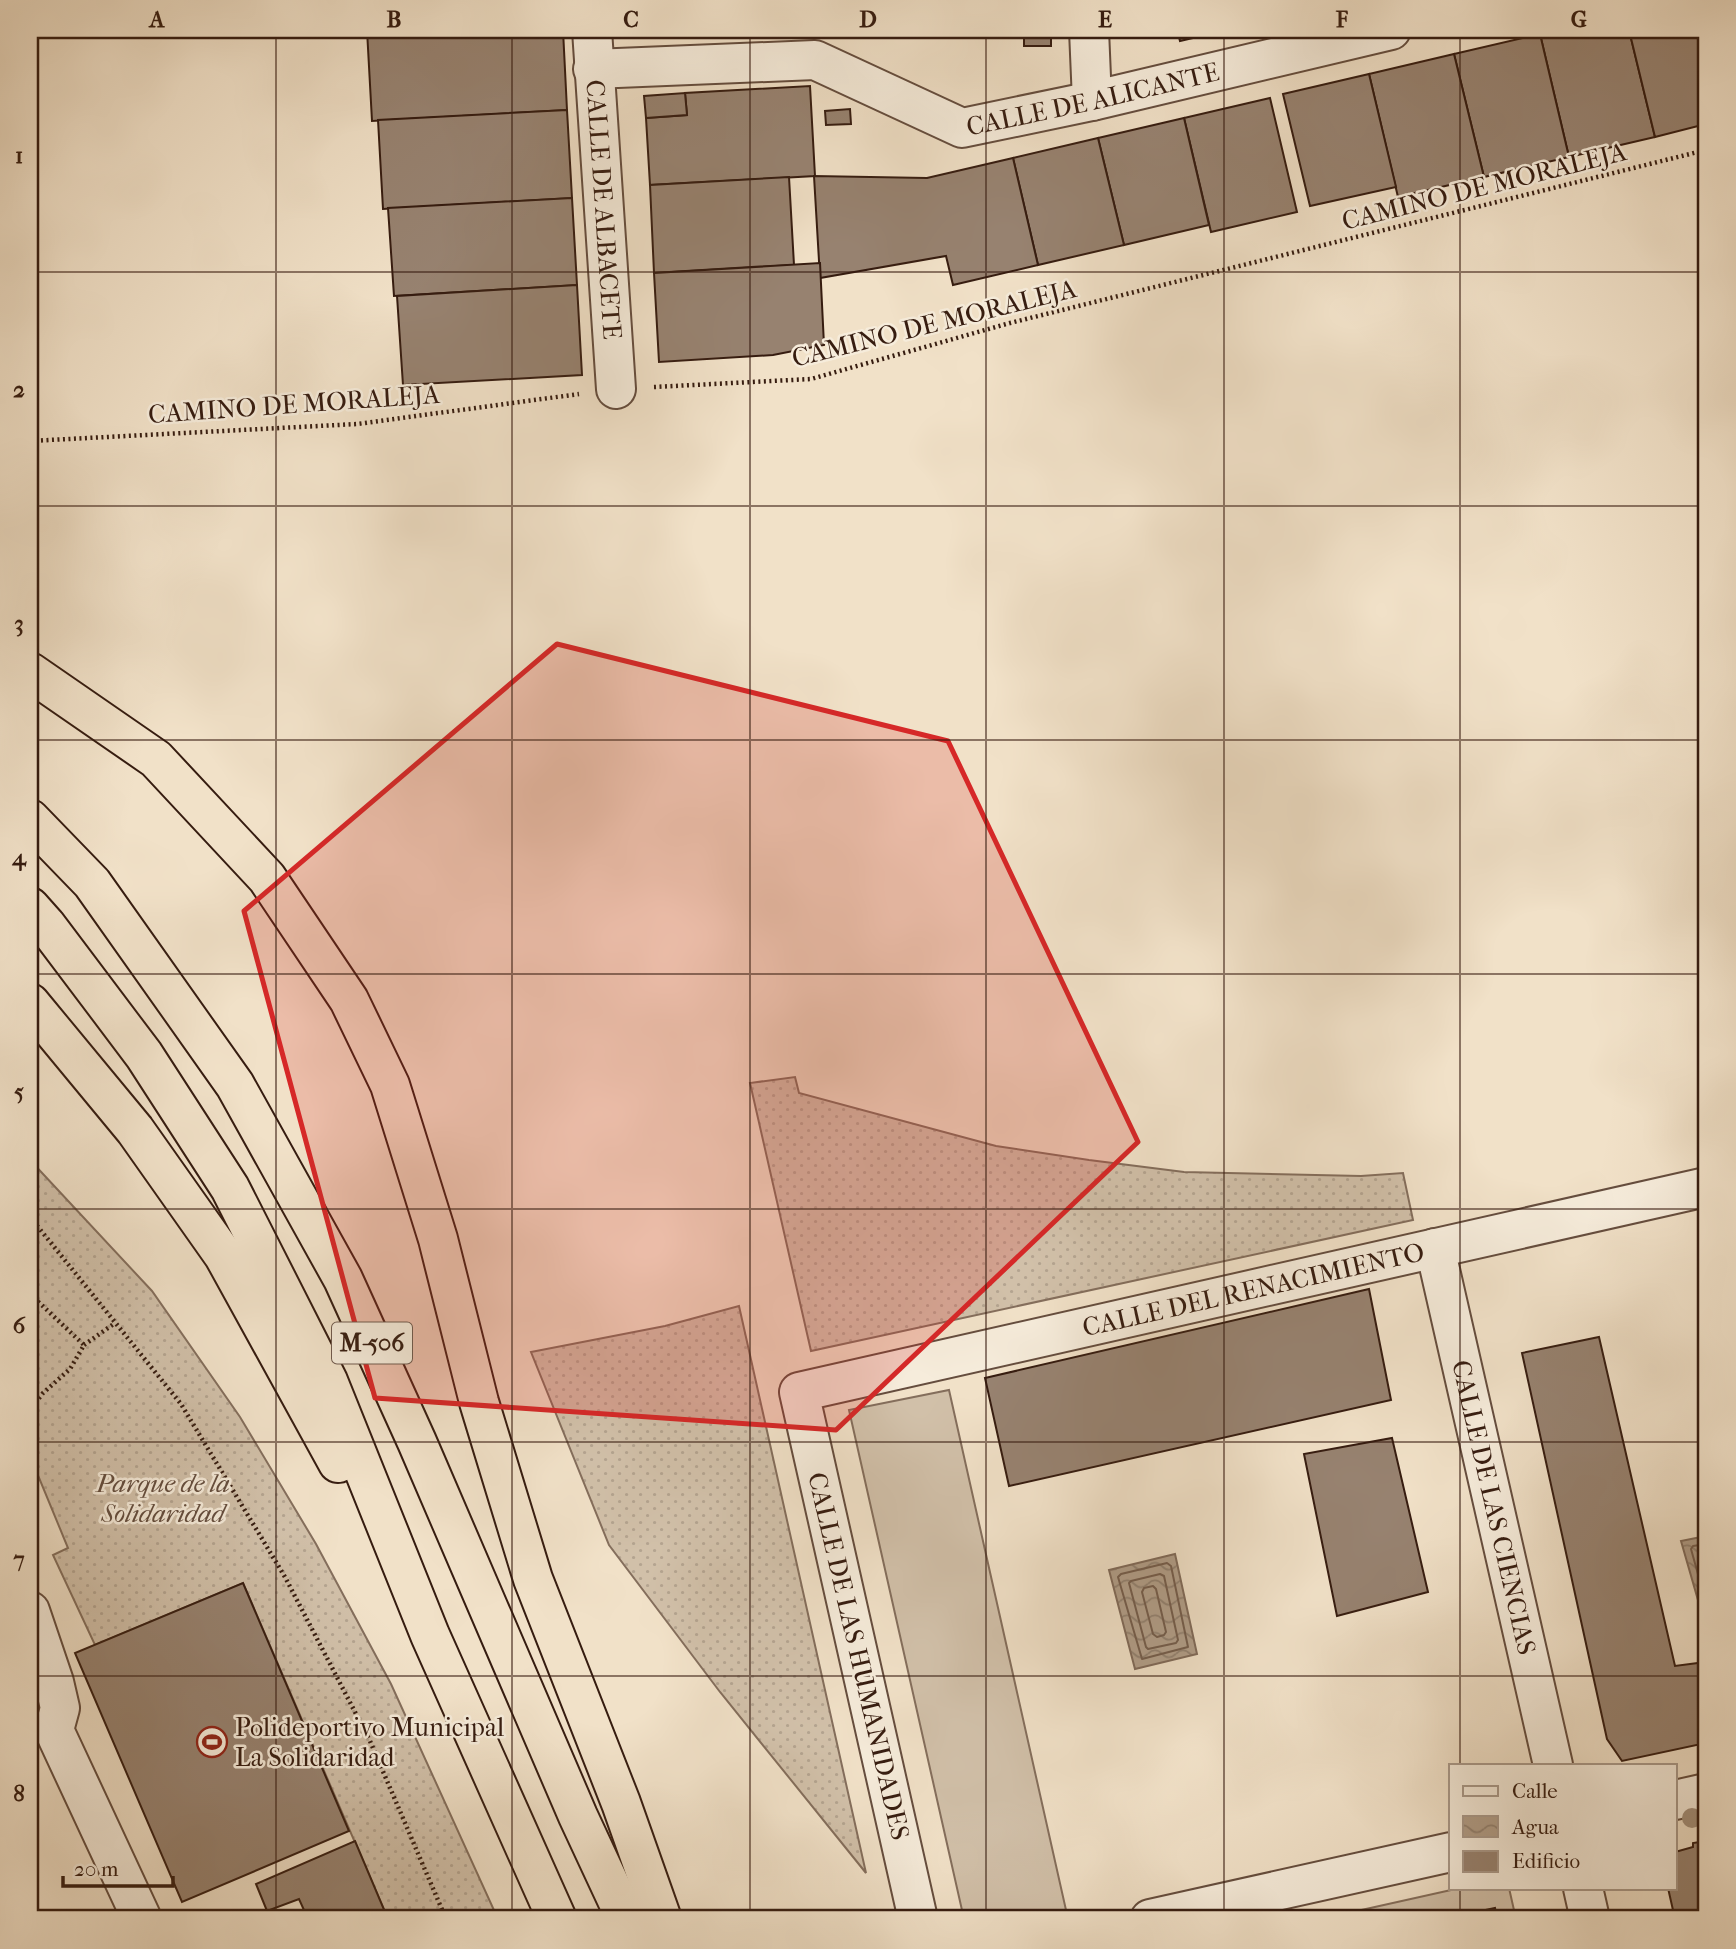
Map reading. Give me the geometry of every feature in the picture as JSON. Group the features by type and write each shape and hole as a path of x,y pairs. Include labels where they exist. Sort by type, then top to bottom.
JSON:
{"highway":[{"path":"30,672 156,759 267,878 349,1000 390,1085 438,1239 479,1402 533,1579 621,1803 662,1919"},
{"name":"M-506","path":"30,819 92,883 234,1085 343,1279 625,1919"},
{"name":"M-506","path":"30,907 144,1055 230,1188 327,1381 430,1635 557,1919"},
{"path":"30,1003 135,1130 224,1256 430,1635"}],"street":[{"name":"CALLE DE ALBACETE","path":"592,30 616,389"},
{"path":"1089,30 1092,101"},
{"name":"CALLE DE ALICANTE","path":"593,69 815,60 962,128 1092,101 1391,30"},
{"name":"CALLE DEL RENACIMIENTO","path":"799,1392 1706,1187"},
{"name":"CALLE DE LAS CIENCIAS","path":"1435,1248 1553,1764"},
{"name":"CALLE DE LAS HUMANIDADES","path":"799,1392 918,1919"},
{"path":"30,1611 60,1708 42,1731 142,1919"},
{"path":"1676,1800 1706,1793"},
{"path":"1150,1919 1449,1852"},
{"path":"1583,1890 1590,1919"}],"path":[{"name":"CAMINO DE MORALEJA","path":"30,441 357,424 616,389 811,379 1010,323 1706,150"},
{"path":"30,1217 181,1404 285,1577 370,1741 446,1919"},
{"path":"30,1294 84,1345"},
{"path":"30,1410 43,1393 70,1369 84,1345 115,1323"}],"highlighted area":[{"path":"557,644 948,741 1138,1142 836,1430 375,1398 244,911"}],"green space":[{"path":"795,1077 799,1093 996,1146 1184,1172 1361,1176 1403,1173 1413,1220 811,1351 750,1083"},
{"name":"Parque de la Solidaridad","path":"30,1160 152,1291 240,1417 316,1544 391,1684 498,1919 388,1919 243,1583 95,1645 53,1555 68,1548 30,1456"},
{"path":"739,1306 866,1873 720,1692 609,1545 531,1352 665,1326"},
{"path":"949,1390 1066,1910 1024,1919 964,1919 849,1410"},
{"path":"1451,1890 1509,1890 1516,1919 1321,1919"}],"water":[{"path":"1706,1536 1706,1628 1681,1541"},
{"path":"1175,1554 1197,1654 1135,1669 1109,1570"}],"building":[{"path":"367,30 563,30 567,110 372,121"},
{"path":"1024,30 1051,30 1051,46 1024,46"},
{"path":"1177,30 1227,30 1180,41"},
{"path":"1559,30 1629,30 1655,137 1569,157 1540,34"},
{"path":"1629,30 1706,30 1706,124 1655,137"},
{"path":"1540,34 1569,157 1484,177 1454,54"},
{"path":"1454,54 1484,177 1398,197 1369,74"},
{"path":"1369,74 1396,187 1310,206 1283,94"},
{"path":"810,86 815,176 650,185 646,118 687,115 685,93"},
{"path":"685,93 687,115 646,118 644,96"},
{"path":"1270,98 1297,212 1211,232 1184,118"},
{"path":"850,109 851,124 826,125 825,111"},
{"path":"567,110 572,198 383,209 378,120"},
{"path":"1184,118 1209,225 1124,245 1098,138"},
{"path":"1098,138 1124,245 1038,265 1013,158"},
{"path":"1013,158 1038,265 953,285 946,256 820,278 814,176 927,178"},
{"path":"789,177 794,265 654,273 650,185"},
{"path":"572,198 577,285 394,296 388,208"},
{"path":"820,263 824,345 773,355 659,362 654,273"},
{"path":"577,285 582,375 403,385 397,296"},
{"path":"1369,1289 1391,1400 1009,1486 985,1378"},
{"path":"1599,1337 1675,1666 1706,1662 1706,1743 1622,1761 1607,1739 1522,1353"},
{"path":"1392,1438 1428,1592 1337,1616 1304,1454"},
{"name":"Polideportivo Municipal La Solidaridad","path":"243,1583 349,1831 182,1902 75,1653"},
{"name":"Polideportivo Municipal La Solidaridad","path":"355,1841 388,1919 308,1919 299,1899 267,1911 256,1884"},
{"path":"1706,1841 1706,1919 1675,1919 1668,1890 1676,1890 1676,1852 1693,1847 1693,1843"},
{"path":"1495,1908 1497,1919 1443,1919"}],"place":[{"name":"Polideportivo Municipal La Solidaridad","path":"212,1742"}]}
